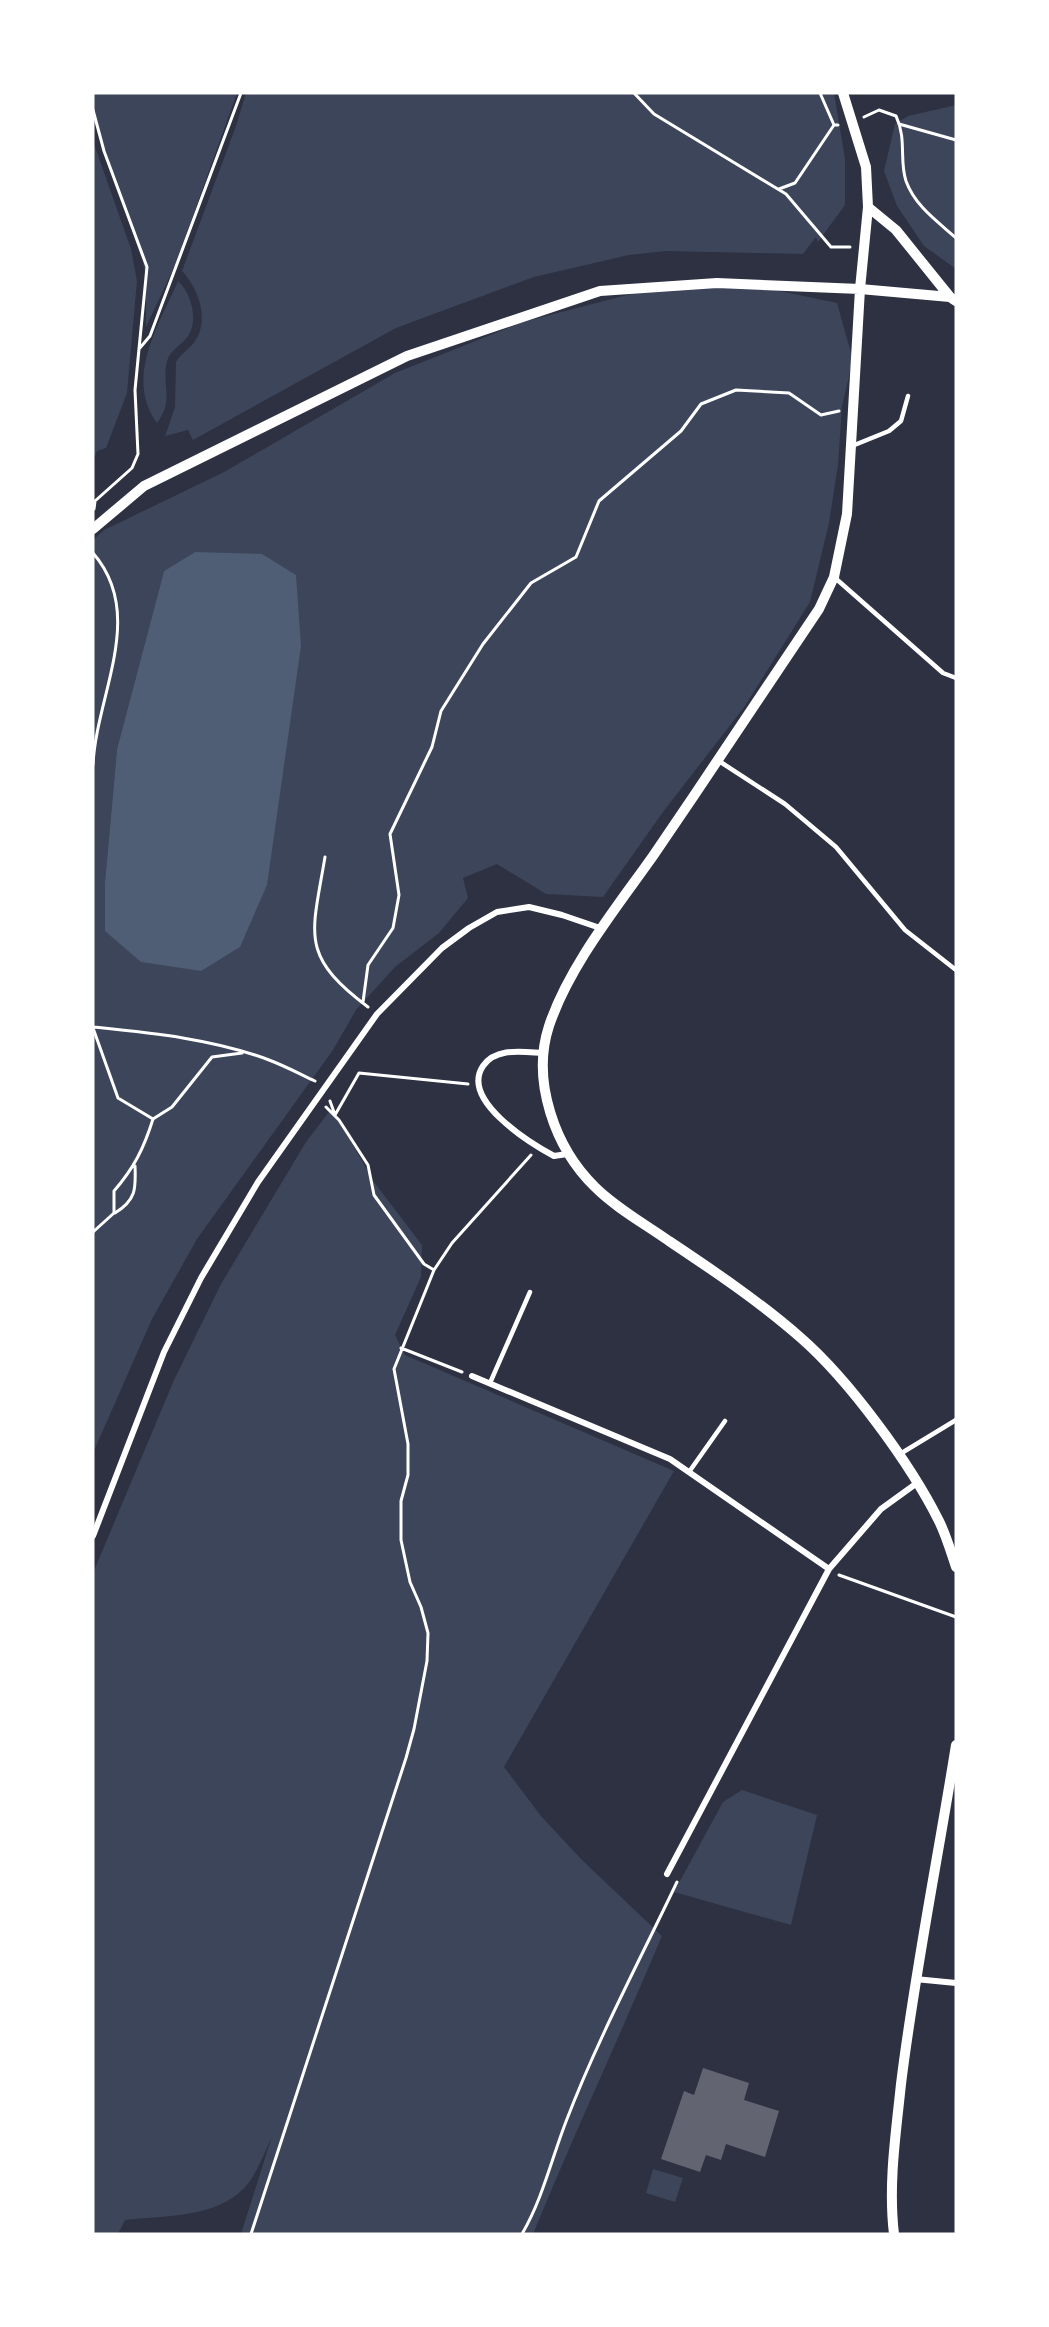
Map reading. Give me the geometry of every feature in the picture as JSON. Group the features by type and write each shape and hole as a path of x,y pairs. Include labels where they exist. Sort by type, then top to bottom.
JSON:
{"street":[{"path":"843,93 866,167 868,207 860,289 847,514 834,577 819,609 603,929 563,994 549,1028 543,1053 545,1090 553,1121 567,1154 595,1188 724,1279 801,1338 852,1393 917,1483 940,1523 956,1567"},
{"path":"868,207 896,230 953,299"},
{"path":"93,529 144,486 407,356 600,291 717,283 860,289 953,299"},
{"path":"93,1536 164,1352 196,1288 258,1182 316,1097 377,1014 442,948 469,928 497,912 529,907 603,929"},
{"path":"543,1053 499,1053 486,1062 478,1073 478,1084 482,1097 500,1118 538,1147 554,1156 567,1154"},
{"path":"472,1376 670,1459 829,1570"},
{"path":"667,1874 829,1570 881,1509 917,1483"},
{"path":"894,2234 892,2163 915,1979 956,1745"},
{"path":"915,1979 956,1983"}],"lane":[{"path":"850,447 889,431 901,421 908,396"},
{"path":"834,577 943,673 956,678"},
{"path":"719,760 785,804 836,847 905,930 956,970"},
{"path":"490,1383 530,1292"},
{"path":"898,1456 956,1419"},
{"path":"689,1472 725,1421"}],"path":[{"path":"138,351 150,336 241,93"},
{"path":"634,93 654,114 786,194 831,247 864,247"},
{"path":"820,93 834,125"},
{"path":"93,110 104,151 147,267 135,390 138,454 132,468 95,501 93,517"},
{"path":"779,189 795,183 834,125 851,123 879,110 896,116 903,131 906,180 918,204 956,238"},
{"path":"899,124 956,140"},
{"path":"363,1002 368,965 393,928 399,895 390,834 432,747 441,711 483,644 531,583 576,557 598,501 681,431 700,404 736,390 789,393 821,415 852,407"},
{"path":"93,553 110,577 118,605 114,669 99,713 93,765"},
{"path":"325,857 314,935 316,948 330,976 377,1014"},
{"path":"153,1119 118,1098 93,1028 156,1034 243,1052 269,1060 325,1085 335,1115"},
{"path":"114,1213 114,1191 135,1164 145,1145 153,1119 172,1107 212,1057 243,1052"},
{"path":"335,1115 359,1072 478,1084"},
{"path":"316,1097 335,1115 369,1165 374,1195 424,1264 434,1270"},
{"path":"251,2234 414,1729 427,1661 428,1633 421,1607 410,1582 401,1540 401,1501 408,1475 408,1444 394,1369 434,1270 452,1244 538,1147"},
{"path":"93,1232 114,1213 129,1204 136,1185 135,1164"},
{"path":"401,1347 472,1376"},
{"path":"829,1570 956,1617"},
{"path":"522,2234 533,2215 572,2108 678,1881 667,1874"}],"shaded area":[{"path":"93,93 237,93 176,263 146,327 146,279 143,263 93,113"},
{"path":"246,93 834,93 845,159 845,205 818,242 816,237 803,254 666,251 629,255 534,277 396,328 193,440 188,430 165,436 175,407 176,362 195,341 202,323 197,295 182,271"},
{"path":"956,105 956,269 924,246 897,206 884,171 895,124 908,116"},
{"path":"93,141 131,249 137,281 127,393 106,448 97,451 93,461"},
{"path":"178,281 190,299 193,323 188,336 167,361 165,407 157,423 148,406 144,388 144,370 154,333"},
{"path":"747,284 837,303 853,360 842,406 838,465 829,523 810,602 745,706 663,812 603,897 546,894 497,864 463,878 468,898 439,933 395,967 356,1010 333,1050 197,1239 152,1319 93,1453 93,540 104,530 224,472 395,373 523,322 650,289","holes":["195,552 105,931 105,882 117,749 164,571"]},
{"path":"195,552 262,554 296,575 301,646 267,885 240,947 201,971 141,962 105,931 105,882 117,749 164,571"},
{"path":"332,1108 374,1182 422,1245 421,1277 395,1335 405,1355 674,1471 504,1767 541,1816 581,1859 662,1936 533,2234 241,2234 272,2136 252,2178 241,2191 227,2201 195,2212 125,2220 118,2234 93,2234 93,1573 174,1380 221,1284 306,1142"},
{"path":"742,1790 817,1815 791,1925 674,1892 723,1802"},
{"path":"653,2169 683,2178 675,2202 646,2193"}],"building":[{"path":"703,2068 749,2083 744,2100 779,2111 765,2157 726,2144 721,2160 706,2155 700,2172 661,2159 684,2091 694,2095"}]}
